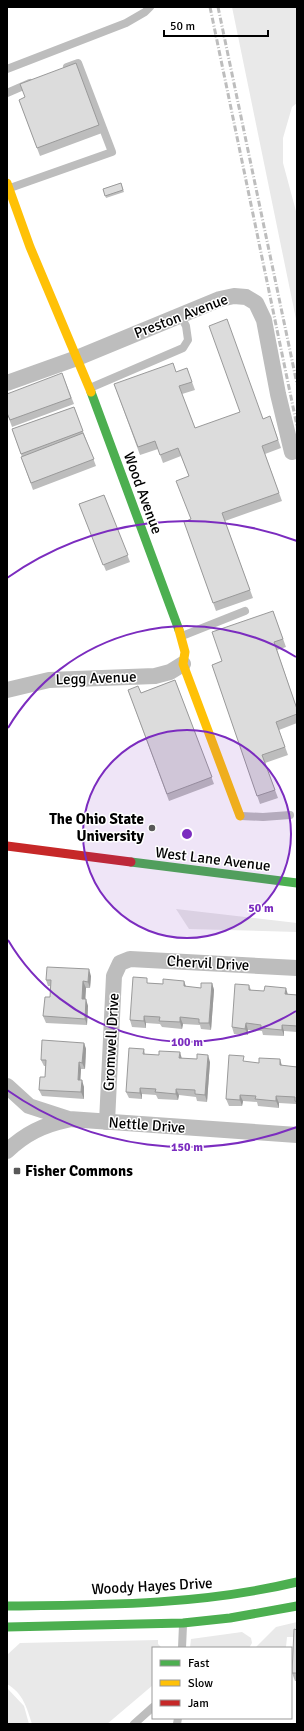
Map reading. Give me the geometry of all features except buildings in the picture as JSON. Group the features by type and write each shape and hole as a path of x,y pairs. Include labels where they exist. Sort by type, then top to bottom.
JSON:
{"street":[{"name":"Wood Avenue","path":"8,186 30,247 89,388 181,636 185,652 183,664 240,816"},
{"name":"Preston Avenue","path":"7,383 76,358 180,315 234,296 246,297 256,303 264,320 278,394 292,452"},
{"name":"Legg Avenue","path":"7,690 49,680 155,676 170,672 183,664"},
{"name":"West Lane Avenue","path":"7,846 46,853 297,883"},
{"name":"Chervil Drive","path":"120,963 130,959 297,968"},
{"name":"Gromwell Drive","path":"107,1122 114,976 120,963"},
{"name":"Nettle Drive","path":"7,1086 29,1106 69,1119 297,1135"},
{"name":"Nettle Drive","path":"7,1151 32,1131 69,1119"},
{"name":"Woody Hayes Drive","path":"7,1627 183,1611 297,1582"},
{"name":"Woody Hayes Drive","path":"7,1606 183,1611 230,1618 277,1611 297,1606"}],"lane":[{"path":"7,69 126,23 145,12 150,7"},
{"path":"8,186 112,152 78,63 57,72"},
{"path":"7,93 36,81"},
{"path":"89,388 184,348 188,340 186,326 180,315"},
{"path":"181,636 245,610"},
{"path":"240,816 263,817 290,815"},
{"path":"182,1647 183,1611"},
{"path":"134,1724 152,1708"}],"shaded area":[{"path":"232,7 297,7 297,103 292,107 283,138 283,163 297,215 297,324"},
{"path":"176,909 297,923 297,932 189,929"},
{"path":"297,1622 297,1637 287,1637 286,1647 256,1647 276,1627"},
{"path":"242,1632 251,1638 252,1643 250,1647 190,1647 191,1639"},
{"path":"158,1640 158,1644 161,1647 152,1647 152,1686 107,1724 32,1724 21,1696 7,1684 7,1655 20,1643"},
{"path":"7,1688 24,1706 29,1724 7,1724"}],"railway":[{"path":"210,7 297,426"},
{"path":"218,7 297,384"}],"traffic: fast":[{"path":"91,392 179,630"},
{"path":"131,862 297,883"},
{"path":"7,1606 153,1602 225,1595 261,1590 297,1582"},
{"path":"7,1627 183,1623 230,1618 297,1606"}],"traffic: slow":[{"path":"7,183 30,247 91,392"},
{"path":"179,630 185,652 183,664 240,816"}],"traffic: jam":[{"path":"7,846 131,862"}],"place":[{"name":"The Ohio State University","path":"152,828"},
{"name":"Fisher Commons","path":"17,1171"}]}
